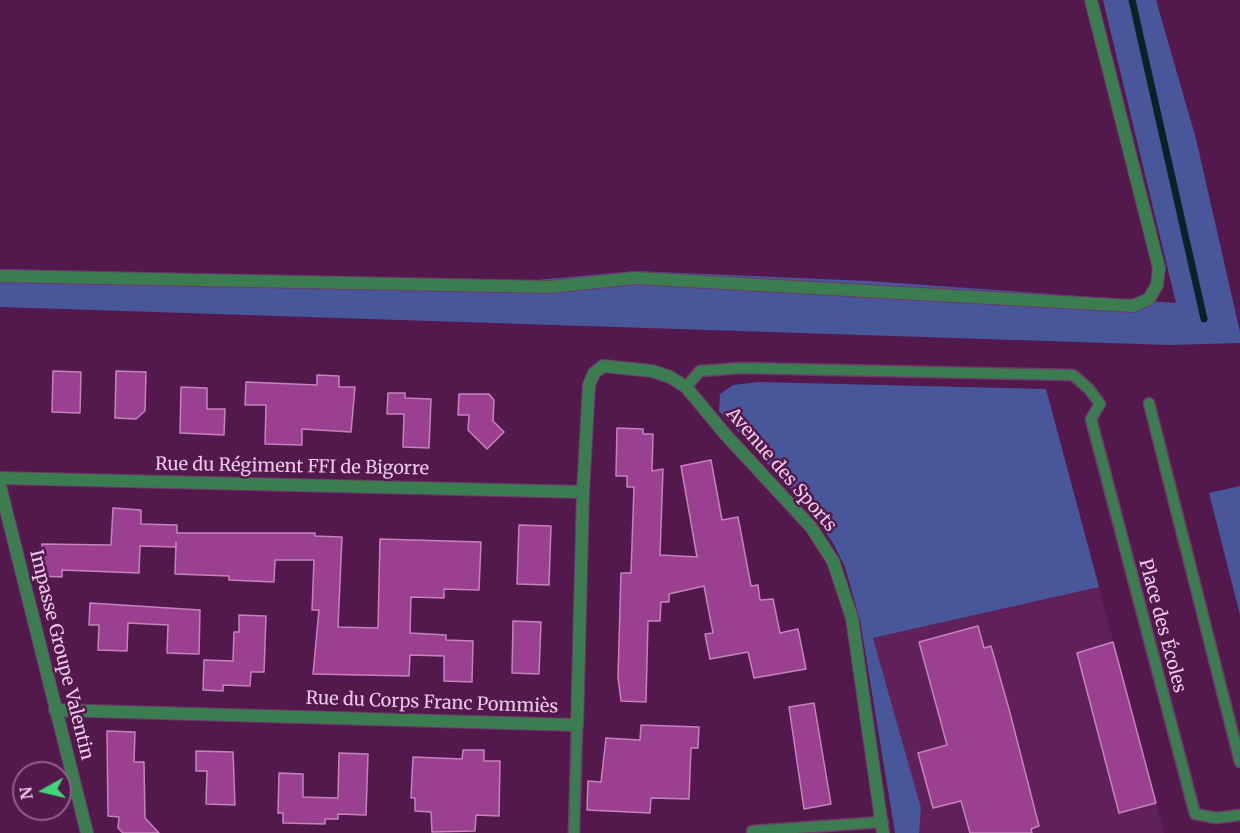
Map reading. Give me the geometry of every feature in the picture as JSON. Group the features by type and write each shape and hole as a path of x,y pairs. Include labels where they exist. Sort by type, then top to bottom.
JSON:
{"street":[{"path":"0,276 550,287 635,278 1133,306 1149,299 1157,285 1158,262 1112,93 1091,0"},
{"name":"Avenue des Sports","path":"589,385 594,374 603,366 652,371 670,377 686,387 725,434 811,527 833,561 852,618 883,828"},
{"name":"Rue du Corps Franc Pommiès","path":"55,710 577,726 583,492 589,385"},
{"name":"Rue du Régiment FFI de Bigorre","path":"0,478 583,492"},
{"name":"Impasse Groupe Valentin","path":"0,486 87,833"}],"lane":[{"name":"Place des Écoles","path":"686,387 700,371 741,368 1073,375 1089,388 1100,404 1091,419 1195,814 1216,818 1240,815"},
{"path":"1149,403 1240,762"},
{"path":"574,833 577,726"},
{"path":"752,831 883,828"}],"shaded area":[{"path":"1103,0 1156,0 1196,139 1240,332 1240,343 1170,345 0,307 0,269 525,281 635,271 869,281 1176,303"},
{"path":"758,382 1046,389 1099,587 873,638 921,808 919,833 895,833 860,620 845,567 833,543 805,504 719,411 720,394 733,385"},
{"path":"1240,486 1240,615 1209,493"},
{"path":"1099,587 1164,833 919,833 921,808 873,638"}],"building":[{"path":"53,371 81,372 80,413 52,412"},
{"path":"116,371 146,372 145,411 136,419 115,418"},
{"path":"317,375 339,376 339,387 355,387 351,432 302,429 302,445 265,444 266,405 245,405 246,382 317,385"},
{"path":"181,387 207,388 207,409 225,409 224,435 180,433"},
{"path":"388,393 405,393 405,398 431,399 429,448 403,447 404,414 387,414"},
{"path":"459,394 489,394 494,400 493,421 504,432 487,449 468,430 469,415 458,415"},
{"path":"617,428 643,429 643,434 653,434 652,471 663,469 660,555 697,557 681,466 711,460 722,520 738,517 751,586 758,585 760,600 773,599 780,633 798,629 806,669 754,678 748,652 710,659 705,634 713,633 704,586 669,594 669,602 661,602 660,621 648,621 646,702 621,701 618,677 621,573 631,573 634,487 627,487 627,476 616,476"},
{"path":"113,508 141,510 141,524 177,525 177,533 315,533 315,536 342,537 338,627 378,628 380,539 481,542 479,590 444,589 444,598 411,597 410,633 446,635 446,640 473,641 472,682 444,681 444,656 410,655 409,676 313,674 319,610 312,610 314,560 275,560 274,582 229,580 229,576 175,574 176,547 140,546 139,573 62,570 62,577 41,576 42,544 111,545"},
{"path":"519,525 551,526 549,585 517,584"},
{"path":"90,603 200,610 199,654 167,653 168,625 128,623 127,651 98,650 99,625 89,625"},
{"path":"239,615 266,616 264,672 251,672 250,686 223,685 223,691 203,690 204,660 233,661 234,632 239,632"},
{"path":"513,621 541,622 539,674 512,673"},
{"path":"978,626 984,648 991,646 1009,709 1039,826 1031,829 1032,833 970,833 961,801 933,808 918,753 947,745 919,642"},
{"path":"1113,642 1156,803 1119,813 1077,653"},
{"path":"814,703 831,804 804,809 789,707"},
{"path":"641,725 699,727 698,748 691,748 689,799 651,798 650,813 587,810 588,781 601,782 606,738 640,740"},
{"path":"107,731 135,732 134,762 144,762 145,818 159,833 123,833 118,828 119,817 108,816"},
{"path":"463,750 484,750 484,761 500,761 499,816 476,815 475,831 432,832 431,812 415,811 415,798 411,798 413,757 462,759"},
{"path":"196,751 233,752 235,805 206,804 207,771 196,771"},
{"path":"339,753 368,754 366,815 338,814 338,819 325,819 325,824 283,823 283,813 278,813 279,773 303,774 303,797 338,798"}],"waterway":[{"path":"1132,0 1204,319"}]}
